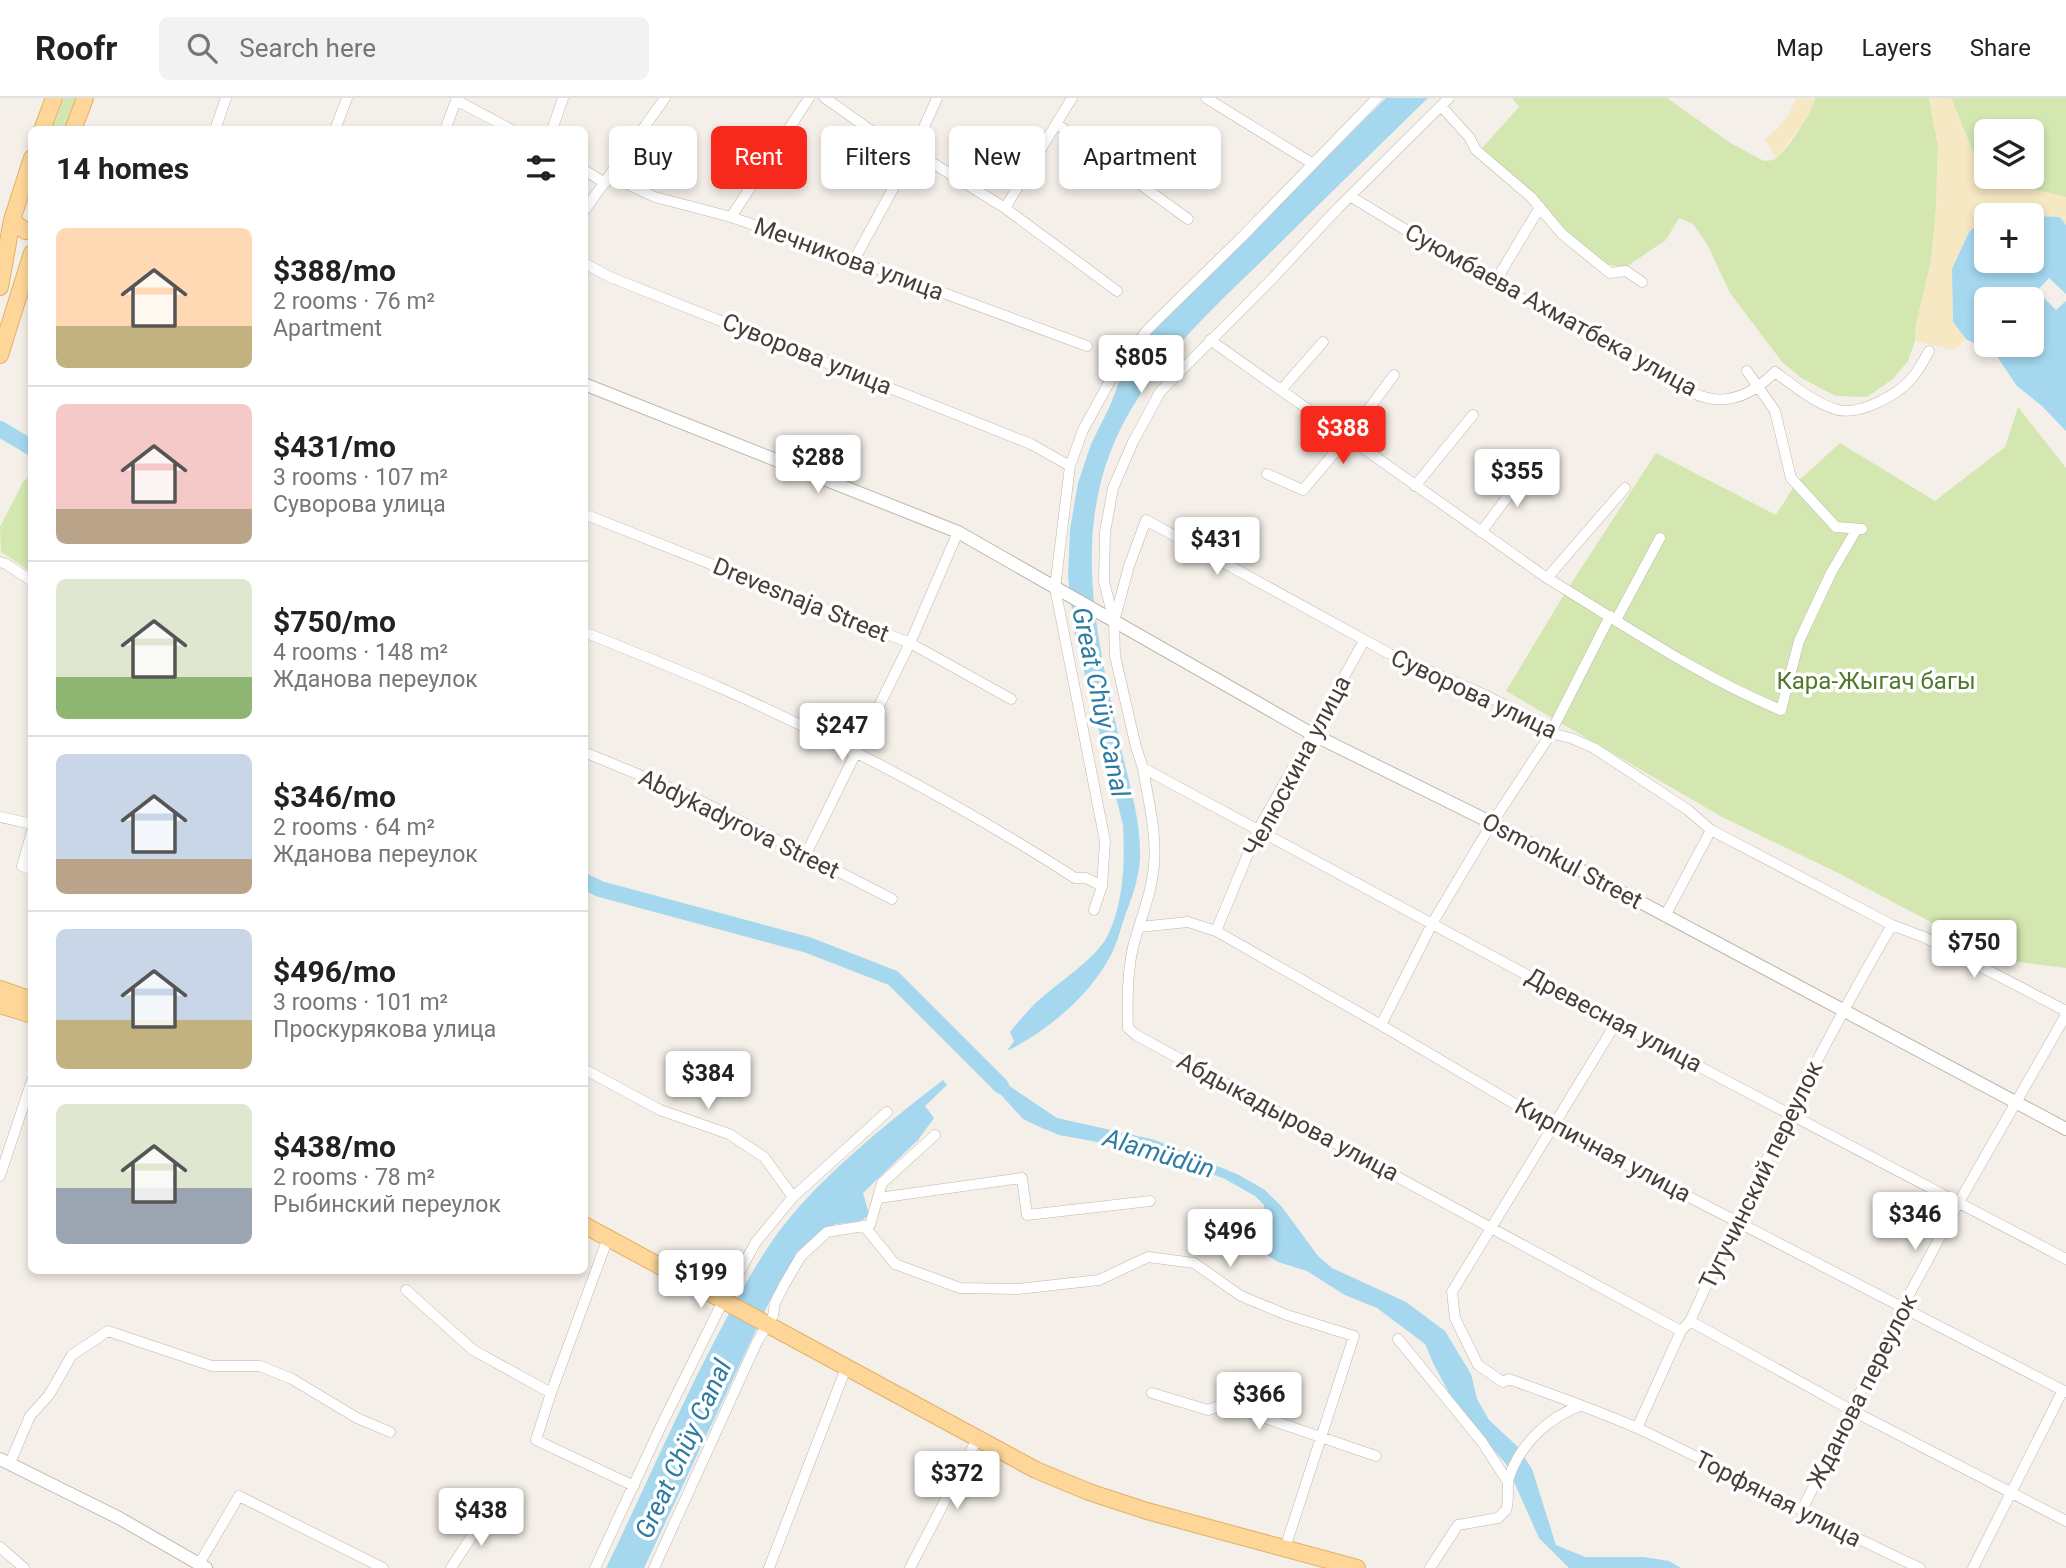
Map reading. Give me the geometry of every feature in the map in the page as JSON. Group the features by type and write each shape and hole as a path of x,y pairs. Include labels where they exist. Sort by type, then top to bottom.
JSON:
{"main road":[{"path":"44,126 54,98"},
{"path":"74,126 85,98"},
{"path":"0,287 12,220 27,182"},
{"path":"12,220 28,231"},
{"path":"0,355 28,266"},
{"path":"0,989 28,999"},
{"path":"0,1005 28,1014"},
{"path":"588,1227 1036,1470 1089,1492 1147,1511 1357,1568"}],"street":[{"path":"216,126 226,98"},
{"path":"336,126 347,98"},
{"path":"553,126 563,98"},
{"path":"588,205 665,98"},
{"path":"732,218 809,98"},
{"path":"825,98 865,126"},
{"path":"924,126 937,98"},
{"path":"1005,208 1072,98"},
{"path":"1206,98 1312,164"},
{"path":"1094,910 1102,886 1105,841 1057,589 1070,466 1083,430 1117,368 1148,329 1377,98"},
{"path":"1110,619 1104,581 1105,532 1113,488 1160,391 1449,98"},
{"path":"446,126 456,99 505,126"},
{"path":"1441,106 1469,137 1476,150 1531,197 1562,234 1610,273 1626,271 1642,282"},
{"path":"1058,124 1188,219"},
{"path":"935,164 1005,208 1117,290"},
{"name":"Мечникова улица","path":"588,172 655,197 732,218 854,260 1087,346"},
{"path":"854,260 893,189"},
{"name":"Суюмбаева Ахматбека улица","path":"1350,197 1602,344 1686,389 1712,399 1727,399 1757,389 1775,372 1821,403 1836,410 1852,412 1881,401 1910,381 1929,351"},
{"path":"1495,282 1539,207"},
{"name":"Суворова улица","path":"588,265 610,277 1031,444 1070,466"},
{"path":"1210,340 1547,578 1687,663 1757,700 1781,709 1799,641 1831,573 1859,531 1836,527 1791,478 1775,411 1757,389 1747,371"},
{"path":"1281,390 1323,342"},
{"path":"1267,474 1303,490 1347,438 1394,374"},
{"path":"588,386 958,532 1057,589"},
{"path":"1416,486 1474,415"},
{"path":"1481,532 1529,468"},
{"path":"1547,578 1625,488"},
{"name":"Drevesnaja Street","path":"588,516 910,643 1011,699"},
{"name":"Суворова улица","path":"1110,619 1146,520 1364,641 1483,694 1550,733 1594,748 1688,810 1711,831 1892,925"},
{"path":"806,854 910,643 958,532"},
{"path":"1381,1025 1433,922 1550,733 1660,538"},
{"path":"0,562 28,578"},
{"name":"Osmonkul Street","path":"1057,589 1312,734 1492,823 2018,1101 2066,1129"},
{"name":"Абдыкадырова улица","path":"1110,619 1115,656 1143,768 1155,838 1154,865 1132,949 1128,1028 1681,1331"},
{"path":"588,634 723,689 855,752 1005,833 1075,878 1086,878 1102,886"},
{"name":"Челюскина улица","path":"1216,931 1258,830 1364,641"},
{"name":"Abdykadyrova Street","path":"588,754 695,798 892,899"},
{"name":"Древесная улица","path":"1143,768 1616,1023 2066,1259"},
{"path":"0,817 28,823"},
{"path":"1665,916 1711,831"},
{"path":"28,845 22,866 28,868"},
{"name":"Кирпичная улица","path":"1139,926 1188,922 1216,931 1552,1126 2064,1391"},
{"name":"Тугучинский переулок","path":"1637,1428 1681,1331 1690,1321 1737,1220 1842,1010 1892,925"},
{"name":"Жданова переулок","path":"1802,1510 1903,1306 2066,1013 1926,938 1892,925"},
{"path":"1491,1227 1616,1023"},
{"path":"588,1071 660,1110 729,1134 764,1157 793,1197"},
{"path":"0,1176 28,1092"},
{"path":"595,1568 662,1424 756,1242 793,1197 887,1112"},
{"path":"654,1568 757,1342 773,1316 775,1303 802,1256 827,1233 870,1225 882,1182 935,1135"},
{"path":"877,1198 1022,1178 1027,1215 1150,1202"},
{"path":"864,1226 895,1264 960,1288 1018,1289 1099,1280 1148,1257 1194,1263 1241,1296 1287,1315 1354,1336 1285,1548"},
{"name":"Торфяная улица","path":"1491,1227 1452,1292 1455,1318 1478,1365 1503,1382 1509,1379 1637,1428 1850,1536 1920,1568"},
{"path":"608,1238 536,1440 634,1486"},
{"path":"406,1290 473,1350 551,1393"},
{"path":"1690,1321 1852,1410 2066,1521"},
{"path":"383,1568 239,1496 203,1566 119,1518 5,1461 30,1416 49,1395 72,1355 108,1331 212,1366 260,1366 292,1379 357,1418 390,1432"},
{"path":"1398,1339 1509,1479"},
{"path":"769,1568 846,1368"},
{"path":"1973,1568 2064,1391"},
{"path":"1152,1393 1208,1410 1224,1404 1376,1456"},
{"path":"1430,1568 1458,1525 1498,1518 1506,1510 1509,1503 1509,1479 1524,1450 1548,1422 1562,1412 1580,1406"},
{"path":"910,1568 977,1439"},
{"path":"451,1568 487,1513"},
{"path":"0,1547 24,1568"}],"green space":[{"path":"64,98 77,98 66,126 54,126"},
{"path":"1512,98 1667,98 1732,144 1764,161 1775,159 1786,148 1804,122 1815,98 1929,98 1938,145 1936,209 1931,261 1916,325 1915,341 1908,361 1893,379 1867,397 1836,396 1801,378 1782,362 1730,293 1707,244 1693,224 1679,218 1666,240 1626,267 1603,264 1568,234 1533,194 1482,148 1519,107"},
{"path":"1951,98 2066,98 2066,197 2031,189 2044,189 2044,119 1974,119 1974,155"},
{"name":"Кара-Жыгач багы","path":"2018,407 2066,468 2066,968 2003,960 1838,873 1720,816 1506,691 1565,593 1656,453 1776,515 1796,483 1840,443 1935,501 2005,447"},
{"path":"28,477 28,570 1,552 0,527"}],"sand":[{"path":"1796,98 1815,99 1809,115 1776,159 1765,139 1784,121"},
{"path":"1929,98 1951,98 1974,155 1974,189 2032,189 2066,197 2066,225 2060,217 2044,217 2044,203 1974,203 1974,227 1969,232 1952,269 1953,322 1966,339 1953,350 1915,341 1916,325 1931,261 1938,145"}],"water":[{"name":"Great Chüy Canal","path":"1386,98 1428,98 1180,343 1140,395 1110,453 1099,491 1093,529 1094,605 1107,681 1137,820 1140,845 1138,872 1113,951 1104,967 1068,1009 1038,1033 1007,1051 1014,1041 1010,1032 1024,1015 1101,946 1113,924 1122,882 1123,825 1075,636 1068,577 1070,529 1078,483 1091,444 1127,362 1158,326"},
{"path":"2044,216 2060,217 2066,225 2066,294 2049,278 2041,287 1974,287 1974,343 1966,339 1953,322 1952,269 1969,232 1974,228 1974,273 2044,273"},
{"path":"2044,298 2056,310 2066,301 2066,431 2042,406 2017,386 1997,357 2044,357"},
{"path":"991,1069 1005,1083 1057,1118 1155,1140 1239,1175 1265,1190 1282,1207 1318,1256 1332,1268 1406,1302 1445,1331 1471,1374 1477,1399 1489,1420 1517,1446 1532,1469 1556,1545 1585,1557 1644,1557 1669,1561 1681,1568 1569,1568 1539,1538 1506,1464 1459,1411 1425,1344 1377,1308 1345,1295 1307,1271 1278,1262 1267,1255 1264,1205 1255,1196 1225,1179 1178,1161 1141,1150 1059,1135 1023,1119 983,1075"},
{"name":"Great Chüy Canal","path":"943,1080 947,1085 925,1106 934,1118 918,1140 863,1193 869,1214 861,1221 831,1226 793,1265 773,1294 644,1568 606,1568 708,1353 773,1240 809,1196 845,1161"}],"waterway":[{"name":"Alamüdün","path":"0,429 28,446"},
{"name":"Alamüdün","path":"588,883 600,889 808,945 893,978 1001,1086"}]}
